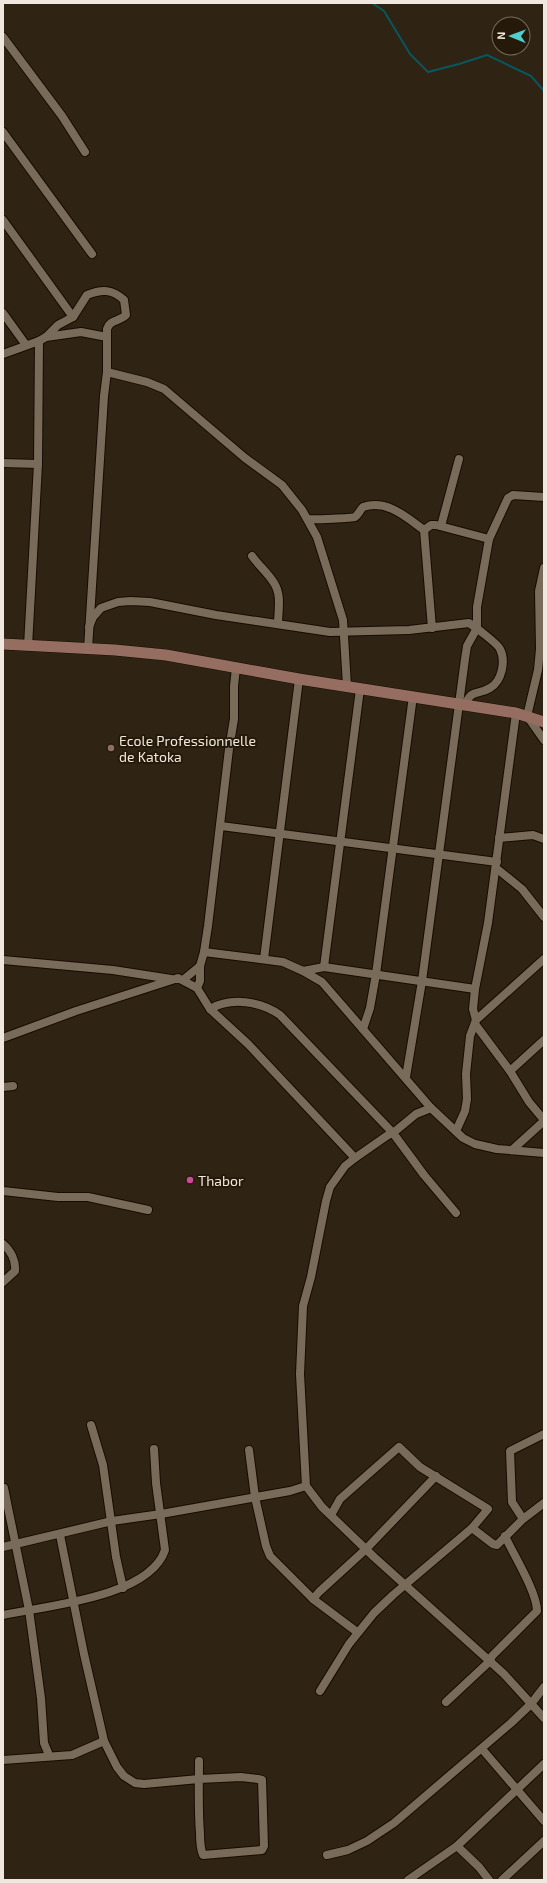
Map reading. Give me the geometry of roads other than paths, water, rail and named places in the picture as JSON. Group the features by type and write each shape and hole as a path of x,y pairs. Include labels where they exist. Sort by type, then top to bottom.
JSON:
{"street":[{"path":"3,37 62,116 84,152"},
{"path":"3,132 92,254"},
{"path":"3,220 73,317"},
{"path":"28,646 43,339 58,325 73,317 87,295 104,290 112,291 124,300 126,315 108,325 108,372 103,403 88,649"},
{"path":"3,313 26,345"},
{"path":"3,354 43,339 81,332 107,337"},
{"path":"108,372 147,382 164,389 245,458 282,485 292,495 308,519 317,537 342,620 347,686"},
{"path":"441,526 459,459"},
{"path":"3,463 38,464"},
{"path":"406,1078 422,981 439,854 462,705 467,646 477,628 478,607 489,539 508,498 513,495 544,497"},
{"path":"308,519 319,520 331,517 350,518 355,516 363,507 376,506 398,511 424,530 432,628"},
{"path":"317,537 319,520"},
{"path":"424,530 431,525 441,526 489,539"},
{"path":"252,556 275,584 279,604 278,624"},
{"path":"544,568 539,591 540,649 538,670 527,716 544,740"},
{"path":"89,627 93,617 101,608 118,602 131,601 150,602 216,615 330,632 409,630 465,623 477,628 500,648 502,662 501,672 494,684 490,688 471,694 462,705"},
{"path":"330,632 335,629 342,620"},
{"path":"330,632 341,641 344,646"},
{"path":"3,644 166,655 299,679 516,713 544,722"},
{"path":"197,988 200,978 200,966 204,952 221,826 229,749 234,719 234,686 236,668"},
{"path":"264,959 299,679"},
{"path":"324,967 360,689"},
{"path":"363,1029 370,1008 376,974 413,696"},
{"path":"512,1150 544,1121 529,1102 510,1070 476,1022 473,1009 475,989 488,923 497,865 499,838 516,713"},
{"path":"221,826 439,854 497,865 522,889 544,917"},
{"path":"499,838 533,835 544,839"},
{"path":"204,952 283,962 322,982 431,1108 463,1138 484,1146 544,1152"},
{"path":"456,1131 465,1111 467,1099 466,1074 470,1036 476,1022 544,959"},
{"path":"3,960 113,970 172,979"},
{"path":"183,980 200,966"},
{"path":"303,971 324,967 475,989"},
{"path":"3,1038 178,978 197,988 210,1009 248,1044 355,1158"},
{"path":"210,1009 220,1004 250,1003 263,1005 277,1012 393,1133 424,1175 456,1213"},
{"path":"510,1070 544,1040"},
{"path":"3,1087 13,1086"},
{"path":"431,1108 416,1114 393,1133 355,1158 345,1166 330,1187 311,1278 303,1306 300,1374 306,1486 313,1497 330,1515 504,1674 544,1718"},
{"path":"3,1191 52,1196 88,1197 148,1210"},
{"path":"3,1244 12,1256 15,1264 15,1271 3,1282"},
{"path":"91,1425 103,1465 116,1557 123,1588"},
{"path":"523,1519 512,1502 510,1451 544,1434"},
{"path":"320,1691 358,1632 374,1613 405,1584 472,1528 487,1510 487,1507 420,1467 399,1447 396,1448 340,1499 330,1515"},
{"path":"3,1615 73,1601 123,1588 142,1578 162,1559 165,1550 156,1483 154,1449"},
{"path":"249,1450 255,1497 266,1546 270,1556 313,1599 358,1632"},
{"path":"313,1599 366,1549 436,1476"},
{"path":"3,1547 60,1535 112,1521 161,1514 306,1486"},
{"path":"4,1488 29,1610 41,1698 44,1742 49,1755"},
{"path":"472,1528 495,1545 523,1519 544,1503"},
{"path":"60,1535 104,1741 117,1768 124,1776 135,1783 154,1784 199,1779 241,1777 262,1780 264,1846 262,1850 203,1855 199,1825 199,1779 199,1761"},
{"path":"446,1702 490,1661 492,1656 537,1611 537,1605 532,1592 505,1536"},
{"path":"327,1856 348,1850 380,1833 482,1748 530,1704 544,1687"},
{"path":"3,1760 49,1755 72,1755 104,1741"},
{"path":"482,1748 544,1821"},
{"path":"408,1880 457,1846 544,1764"},
{"path":"502,1880 544,1841"},
{"path":"457,1846 479,1867 489,1880"}],"waterway":[{"path":"372,3 384,11 410,54 428,72 487,55 531,76 544,91"}],"place":[{"name":"Ecole Professionnelle de Katoka","path":"111,748"},
{"name":"Thabor","path":"190,1180"}]}
